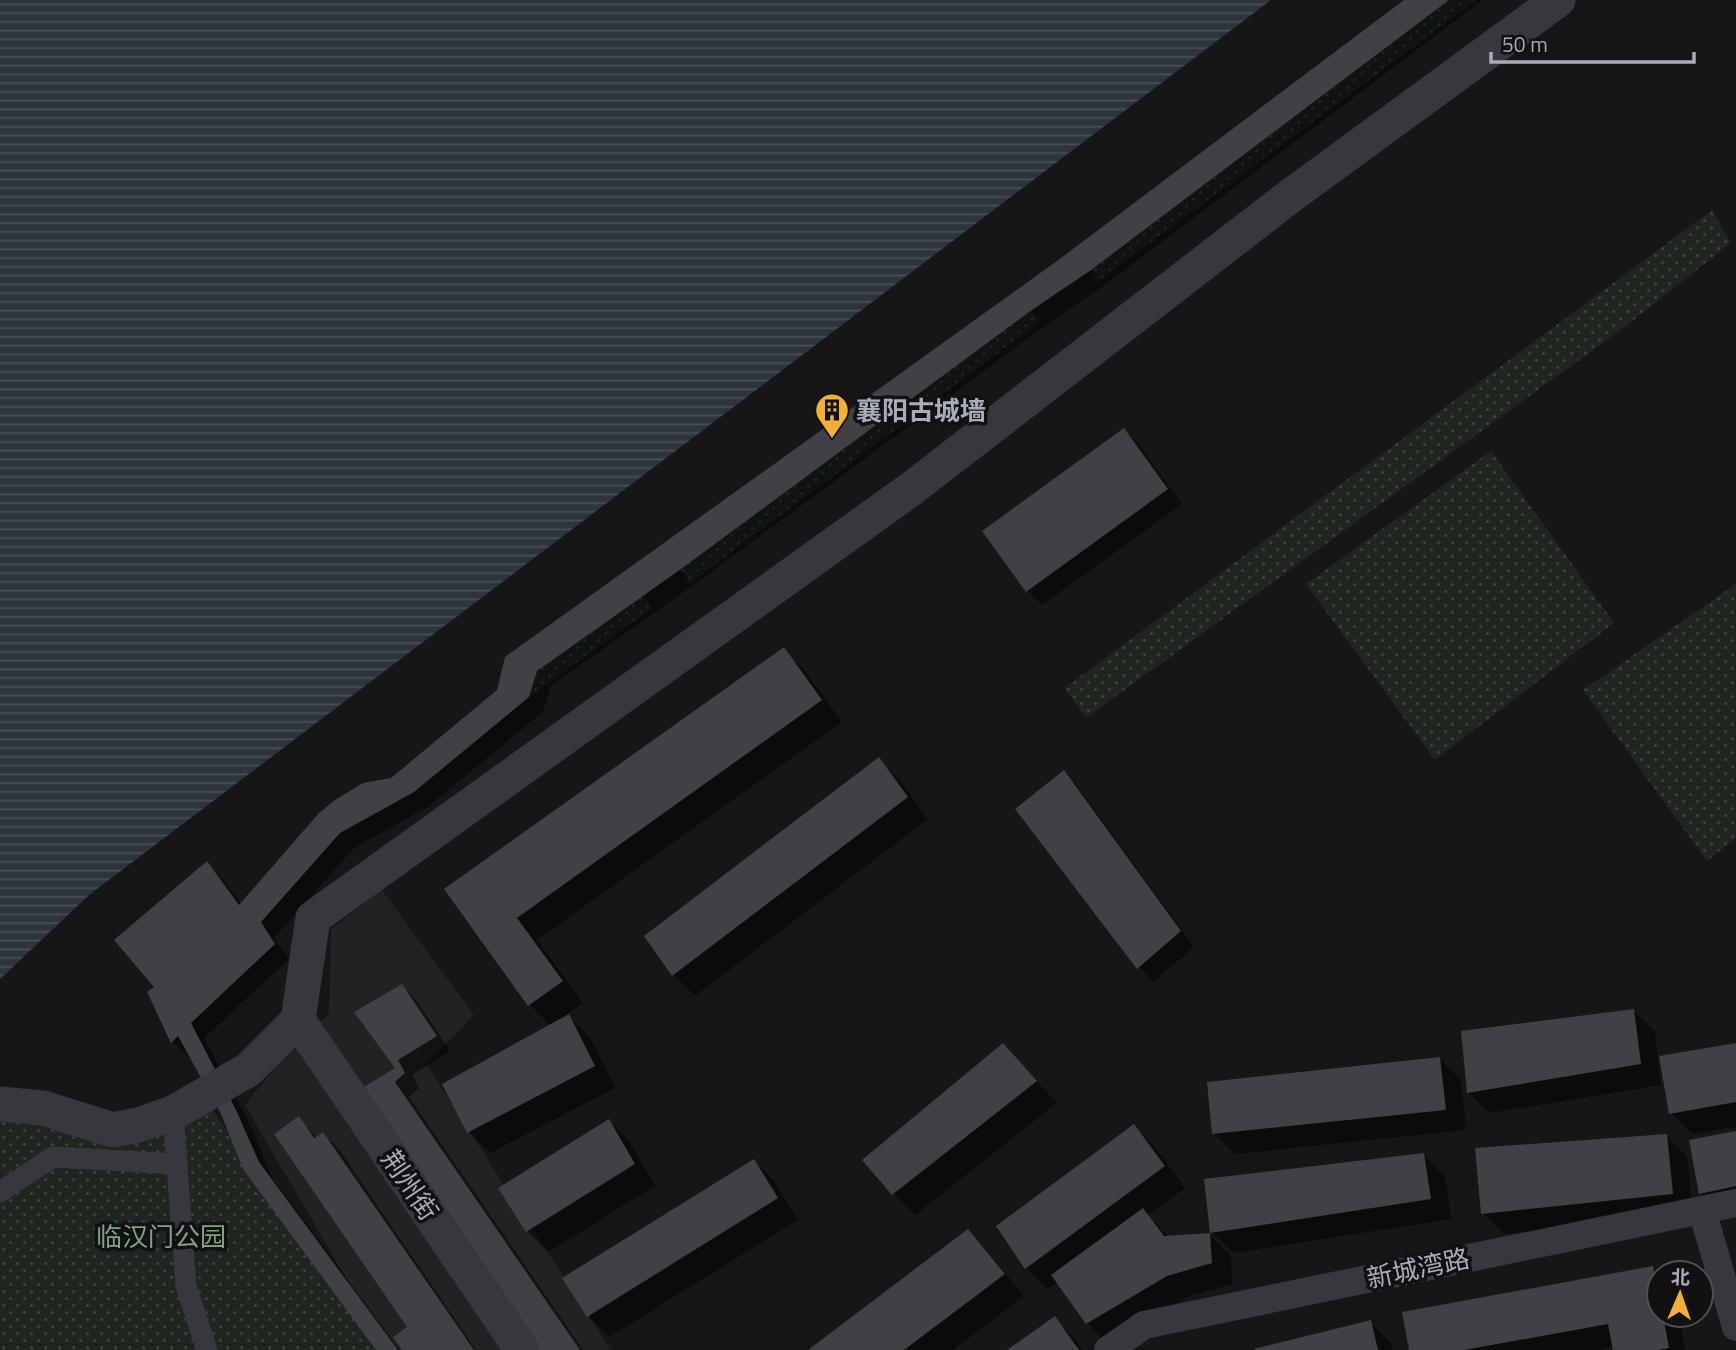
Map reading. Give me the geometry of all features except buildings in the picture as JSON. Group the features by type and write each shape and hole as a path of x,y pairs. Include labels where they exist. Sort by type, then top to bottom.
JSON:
{"street":[{"path":"0,1104 43,1108 113,1130 173,1113 248,1070 298,1020 313,918 911,489 1289,197 1558,0"},
{"name":"荆州街","path":"298,1020 522,1350"},
{"path":"173,1113 186,1286 207,1350"},
{"path":"0,1192 53,1157 177,1164"},
{"name":"新城湾路","path":"1108,1350 1144,1325 1736,1203"},
{"path":"1702,1210 1736,1327"}],"shaded area":[{"path":"0,0 1271,0 89,895 0,979"},
{"path":"382,890 474,1015 426,1064 611,1350 388,1350 245,1105 286,1054 329,1014 331,929"}],"green space":[{"path":"1449,0 1477,0 1099,281 1091,270"},
{"path":"1712,210 1731,243 1622,329 1086,718 1065,688"},
{"path":"1032,310 1041,321 689,584 681,569"},
{"path":"1491,451 1614,623 1435,760 1306,584"},
{"path":"1736,584 1736,838 1707,861 1583,690"},
{"path":"644,594 651,609 529,697 537,671"},
{"name":"临汉门公园","path":"203,1096 378,1350 0,1350 0,1104 113,1130"}],"place":[{"name":"襄阳古城墙","path":"832,440"}]}
